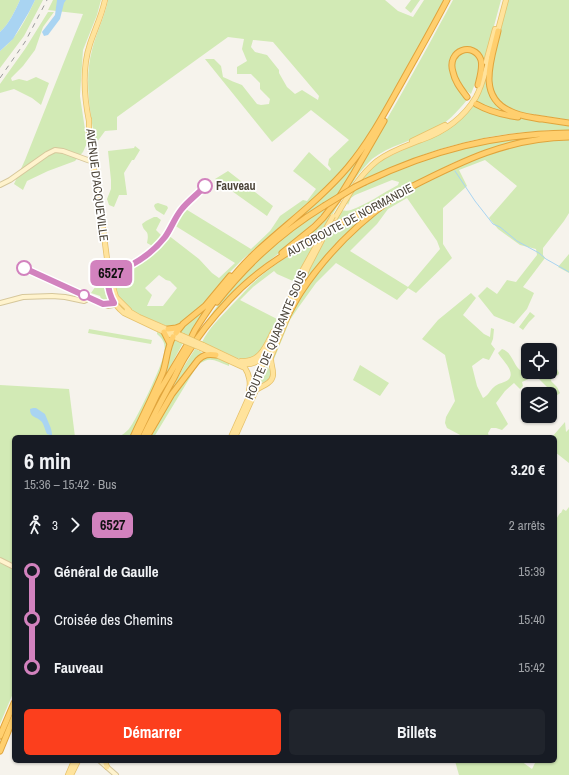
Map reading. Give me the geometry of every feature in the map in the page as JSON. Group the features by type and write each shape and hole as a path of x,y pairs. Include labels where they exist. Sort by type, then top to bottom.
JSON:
{"highway":[{"path":"411,69 446,0"},
{"path":"192,336 194,330 239,270 254,254 318,199 348,167 373,133 450,0"},
{"path":"498,31 488,72 488,81 495,100 501,106 510,111 569,123"},
{"path":"467,96 461,89 453,73 452,61 458,52 468,49 478,54 481,60 478,85"},
{"path":"265,268 314,227 338,199 374,139 402,85"},
{"path":"476,104 490,112 540,118"},
{"name":"AUTOROUTE DE NORMANDIE","path":"138,435 167,378 192,336 197,332 211,310 254,261 294,226 355,187 399,166 440,152 483,141 524,135 569,132"},
{"name":"AUTOROUTE DE NORMANDIE","path":"144,435 186,354 200,334 231,298 265,268 310,238 445,169 472,157 525,142 569,137"},
{"path":"286,319 300,293 331,254 367,219 407,189"},
{"path":"134,435 162,373 170,344 175,335 184,324 205,306 239,266 254,254"},
{"path":"170,344 166,331 184,324"},
{"path":"148,435 172,394 196,362 203,355 216,355"},
{"path":"0,736 12,708"},
{"path":"0,751 12,722"}],"main road":[{"path":"97,182 91,155 91,127 85,89 85,68 90,45 105,0"},
{"name":"ROUTE DE QUARANTE SOUS","path":"334,217 361,177 377,162 394,152 436,134 448,127 470,106 483,82 498,31 505,0"},
{"name":"ROUTE DE QUARANTE SOUS","path":"232,435 292,294 319,242 357,178 372,162 386,153 446,125 467,106 478,85 485,66 505,0"},
{"name":"AVENUE D'ACQUEVILLE","path":"89,119 91,155 97,182 109,274 108,278 110,293 115,301"},
{"path":"202,346 216,355 244,367 255,384 262,385 269,383 273,372 270,364 271,358 296,293 319,242"},
{"path":"230,357 243,364 249,364 260,360 264,356 298,276 319,242"},
{"name":"ROUTE DE QUARANTE SOUS","path":"232,435 308,267"},
{"path":"115,301 117,307 124,313 202,346 245,361 250,361 257,358 274,331"},
{"path":"115,301 125,309 166,331"},
{"path":"260,360 270,364"},
{"path":"248,373 253,363"},
{"path":"232,435 250,389 251,380"},
{"path":"232,435 256,392 262,385"},
{"path":"68,775 73,763"},
{"path":"72,775 77,763"},
{"path":"106,763 108,767"}],"street":[{"path":"0,185 13,179 53,150 60,150 80,156 91,155"},
{"path":"0,303 28,297 84,298 103,304 115,301"},
{"path":"0,560 12,566"},
{"path":"103,763 116,775"}],"green space":[{"path":"0,0 20,0 9,21 0,32"},
{"path":"35,0 43,0 24,36 0,68 0,51 16,34"},
{"path":"53,0 101,0 97,15 83,50 80,96 87,143 83,152 75,161 27,181 23,190 14,184 83,14 48,10"},
{"path":"108,0 385,0 398,11 413,17 424,0 444,0 380,117 359,149 340,173 314,199 243,259 230,272 202,307 178,326 169,327 129,309 117,295 112,277 113,275 129,269 150,254 168,235 199,259 219,278 235,263 174,225 184,208 251,249 270,231 280,216 303,200 307,201 316,189 293,171 309,152 330,171 331,169 328,165 329,159 349,140 311,110 272,142 205,59 214,59 221,66 223,77 242,85 257,104 269,104 270,99 260,89 260,83 251,74 237,74 237,67 247,61 242,49 244,39 228,37 117,117 117,130 105,131 97,142 95,141 91,118 88,73 94,44","holes":["253,40 273,42 319,96 318,100 302,90 295,94 287,87 279,73 279,70 267,55 255,52 251,47","159,275 170,281 177,288 163,306 147,306 152,295 145,288"]},
{"path":"411,0 420,0 411,13 405,8"},
{"path":"453,0 501,0 484,63 482,58 466,48 450,63 467,100 452,117 443,124 425,134 386,150 372,159 346,189 401,95"},
{"path":"508,0 569,0 569,120 511,110 498,100 492,90 490,69"},
{"path":"48,12 54,12 43,27 35,50 23,66 11,78 12,81 19,79 27,81 36,77 49,83 41,105 32,98 14,89 0,93 0,84 25,49"},
{"path":"466,51 476,54 479,62 478,75 471,94 464,89 459,82 454,63 454,60 459,55"},
{"path":"487,73 487,85 491,94 513,114 503,116 569,124 569,130 517,133 471,141 425,154 381,172 360,183 366,174 382,160 434,137 468,112"},
{"path":"566,134 512,142 482,151 453,163 333,225 341,210 349,211 357,208 398,185 399,182 392,180 355,195 351,198 348,205 347,203 354,190 382,175 445,152 509,138"},
{"path":"373,138 338,194 266,245 312,206"},
{"path":"569,139 569,213 543,248 543,255 545,258 523,287 534,293 527,309 514,324 494,316 478,296 487,287 497,294 507,280 516,282 537,255 536,249 520,245 498,229 489,218 517,186 485,160 459,170 467,186 443,208 443,244 452,258 416,293 408,288 397,300 336,263 316,283 290,320 274,359 273,358 294,305 329,257 377,212 396,198 447,171 476,158 515,146","holes":["407,198 437,241 440,249 408,287 350,251 377,224 388,209"]},
{"path":"135,146 140,150 124,173 127,195 119,195 114,207 109,205 107,199 111,189 108,151 134,148"},
{"path":"228,171 273,206 267,216 215,179"},
{"path":"343,197 323,230 297,245 340,198"},
{"path":"389,200 346,237 314,270 307,281 304,280 329,231"},
{"path":"158,203 167,206 168,208 164,215 156,210 154,206"},
{"path":"329,205 305,231 239,286 203,326 244,274 293,230"},
{"path":"154,217 161,220 156,230 163,237 154,247 147,243 148,235 142,224"},
{"path":"318,239 293,281 277,274 274,271 253,287 240,300 277,319 262,349 256,356 248,359 237,358 202,342 215,323 258,279 282,260"},
{"path":"569,254 569,273 558,267"},
{"path":"105,278 109,299 108,301 104,302 100,296 91,293 100,280"},
{"path":"471,293 476,298 463,315 484,334 490,337 491,328 494,329 491,344 495,349 489,360 483,358 472,366 477,386 483,398 493,388 508,380 510,377 511,373 508,366 498,353 502,349 510,355 521,370 521,379 528,379 522,382 523,386 520,389 514,383 505,391 496,403 508,424 502,430 491,428 488,435 460,435 447,428 445,423 446,417 455,401 445,355 422,339 438,320"},
{"path":"210,303 188,336 180,333 186,325 201,313"},
{"path":"530,312 535,316 523,330 519,327"},
{"path":"89,329 152,340 151,344 88,333"},
{"path":"157,332 162,334 168,344 160,374 131,435 122,435 129,429 137,415 149,392 162,359 165,350 164,344 162,339"},
{"path":"174,339 183,343 164,378 170,351"},
{"path":"195,349 202,352 167,398 183,368"},
{"path":"213,356 229,363 229,366 209,360 197,366 155,435 150,435 170,400 200,360 205,357"},
{"path":"360,365 389,383 380,396 353,380"},
{"path":"265,366 271,373 267,381 260,383 259,382"},
{"path":"539,379 551,379 551,381 557,387 547,387"},
{"path":"0,385 69,389 75,435 12,435 12,696 0,724"},
{"path":"557,387 560,393 557,395"},
{"path":"565,422 566,432 569,429 569,463 557,454 557,435 554,435"},
{"path":"569,507 569,775 459,775 456,763 524,763 532,769 535,763 557,763 557,518 563,509 566,511"}],"water":[{"path":"20,0 35,0 13,39 0,51 0,32 14,13"},
{"path":"57,0 66,0 60,19 48,35 44,36 42,32 55,15"},
{"path":"36,408 45,414 52,435 47,434 42,422 31,414 30,409"}],"waterway":[{"path":"455,171 475,201 493,224 500,227 517,241 569,272"}],"railway":[{"path":"0,78 25,42 47,0"}],"bus line":[{"name":"6527","path":"24,268 103,304 110,302 114,303 110,293 108,278 109,274 125,269 145,256 158,245 165,237 180,211 205,186"}],"place":[{"name":"Fauveau","path":"205,186"}]}
